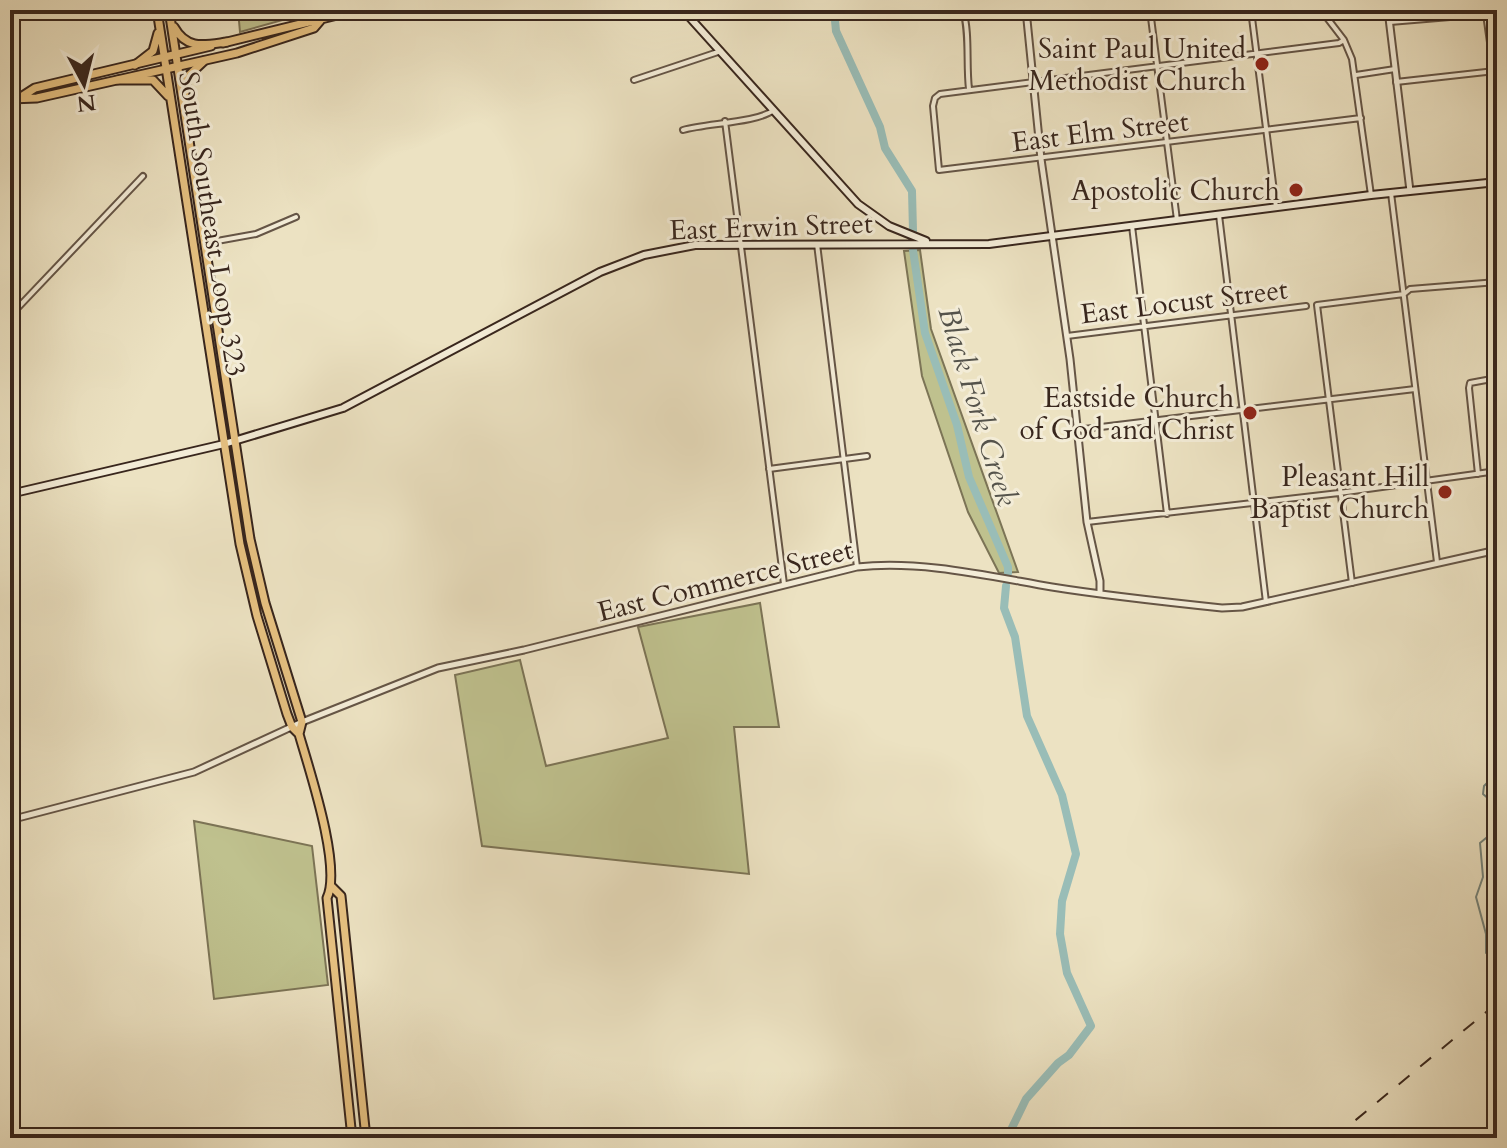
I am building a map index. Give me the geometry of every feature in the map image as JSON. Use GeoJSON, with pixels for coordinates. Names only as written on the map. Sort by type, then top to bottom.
{"type":"FeatureCollection","features":[{"type":"Feature","properties":{"kind":"main road","name":"South Southeast Loop 323"},"geometry":{"type":"LineString","coordinates":[[169,10],[255,563],[302,722]]}},
{"type":"Feature","properties":{"kind":"main road"},"geometry":{"type":"LineString","coordinates":[[21,97],[35,88],[358,10]]}},
{"type":"Feature","properties":{"kind":"main road"},"geometry":{"type":"LineString","coordinates":[[683,10],[849,195],[889,226],[917,239],[938,244]]}},
{"type":"Feature","properties":{"kind":"main road","name":"South Southeast Loop 323"},"geometry":{"type":"LineString","coordinates":[[158,14],[246,572],[292,727]]}},
{"type":"Feature","properties":{"kind":"main road"},"geometry":{"type":"LineString","coordinates":[[135,65],[154,48],[158,14]]}},
{"type":"Feature","properties":{"kind":"main road"},"geometry":{"type":"LineString","coordinates":[[10,99],[37,98],[204,61],[314,28],[320,21]]}},
{"type":"Feature","properties":{"kind":"main road"},"geometry":{"type":"LineString","coordinates":[[171,22],[181,38],[191,45],[227,42]]}},
{"type":"Feature","properties":{"kind":"main road"},"geometry":{"type":"LineString","coordinates":[[185,115],[187,77],[204,61]]}},
{"type":"Feature","properties":{"kind":"main road"},"geometry":{"type":"LineString","coordinates":[[118,80],[153,80],[171,100]]}},
{"type":"Feature","properties":{"kind":"main road","name":"East Erwin Street"},"geometry":{"type":"LineString","coordinates":[[10,494],[224,444],[329,413],[358,401],[622,263],[669,248],[741,243],[989,244],[1494,182]]}},
{"type":"Feature","properties":{"kind":"main road"},"geometry":{"type":"LineString","coordinates":[[886,244],[892,235],[889,226]]}},
{"type":"Feature","properties":{"kind":"main road"},"geometry":{"type":"LineString","coordinates":[[299,734],[302,722]]}},
{"type":"Feature","properties":{"kind":"main road"},"geometry":{"type":"LineString","coordinates":[[292,727],[299,734],[321,813],[332,887],[327,898],[352,1138]]}},
{"type":"Feature","properties":{"kind":"main road"},"geometry":{"type":"LineString","coordinates":[[332,887],[341,896],[366,1138]]}},
{"type":"Feature","properties":{"kind":"main road"},"geometry":{"type":"LineString","coordinates":[[342,1048],[357,1046]]}},
{"type":"Feature","properties":{"kind":"street"},"geometry":{"type":"LineString","coordinates":[[963,10],[968,32],[966,62],[969,89],[1344,40]]}},
{"type":"Feature","properties":{"kind":"street"},"geometry":{"type":"LineString","coordinates":[[1026,10],[1041,159],[1067,336],[1087,522],[1101,585],[1100,594]]}},
{"type":"Feature","properties":{"kind":"street"},"geometry":{"type":"LineString","coordinates":[[1150,10],[1177,220]]}},
{"type":"Feature","properties":{"kind":"street"},"geometry":{"type":"LineString","coordinates":[[1251,10],[1276,207]]}},
{"type":"Feature","properties":{"kind":"street"},"geometry":{"type":"LineString","coordinates":[[1321,10],[1344,40],[1356,75],[1371,195]]}},
{"type":"Feature","properties":{"kind":"street"},"geometry":{"type":"LineString","coordinates":[[1388,10],[1410,191]]}},
{"type":"Feature","properties":{"kind":"street"},"geometry":{"type":"LineString","coordinates":[[1390,22],[1486,14],[1496,71],[1396,82]]}},
{"type":"Feature","properties":{"kind":"street"},"geometry":{"type":"LineString","coordinates":[[634,80],[721,51]]}},
{"type":"Feature","properties":{"kind":"street"},"geometry":{"type":"LineString","coordinates":[[1356,75],[1395,69]]}},
{"type":"Feature","properties":{"kind":"street","name":"East Elm Street"},"geometry":{"type":"LineString","coordinates":[[969,89],[938,96],[933,106],[939,170],[1361,118]]}},
{"type":"Feature","properties":{"kind":"street"},"geometry":{"type":"LineString","coordinates":[[683,130],[761,116],[774,110]]}},
{"type":"Feature","properties":{"kind":"street"},"geometry":{"type":"LineString","coordinates":[[725,121],[784,584]]}},
{"type":"Feature","properties":{"kind":"street"},"geometry":{"type":"LineString","coordinates":[[10,316],[143,176]]}},
{"type":"Feature","properties":{"kind":"street"},"geometry":{"type":"LineString","coordinates":[[1494,182],[1497,234]]}},
{"type":"Feature","properties":{"kind":"street"},"geometry":{"type":"LineString","coordinates":[[1391,193],[1437,562]]}},
{"type":"Feature","properties":{"kind":"street"},"geometry":{"type":"LineString","coordinates":[[1219,215],[1266,602]]}},
{"type":"Feature","properties":{"kind":"street"},"geometry":{"type":"LineString","coordinates":[[206,243],[256,234],[296,217]]}},
{"type":"Feature","properties":{"kind":"street"},"geometry":{"type":"LineString","coordinates":[[1132,226],[1167,514]]}},
{"type":"Feature","properties":{"kind":"street"},"geometry":{"type":"LineString","coordinates":[[817,244],[857,567]]}},
{"type":"Feature","properties":{"kind":"street","name":"East Locust Street"},"geometry":{"type":"LineString","coordinates":[[1328,399],[1317,305],[1404,294],[1410,289],[1497,282]]}},
{"type":"Feature","properties":{"kind":"street","name":"East Locust Street"},"geometry":{"type":"LineString","coordinates":[[1067,336],[1306,306]]}},
{"type":"Feature","properties":{"kind":"street"},"geometry":{"type":"LineString","coordinates":[[1478,474],[1468,394],[1470,383],[1497,378]]}},
{"type":"Feature","properties":{"kind":"street"},"geometry":{"type":"LineString","coordinates":[[1076,430],[1415,389]]}},
{"type":"Feature","properties":{"kind":"street"},"geometry":{"type":"LineString","coordinates":[[1328,399],[1352,583]]}},
{"type":"Feature","properties":{"kind":"street"},"geometry":{"type":"LineString","coordinates":[[769,469],[867,456]]}},
{"type":"Feature","properties":{"kind":"street"},"geometry":{"type":"LineString","coordinates":[[1087,522],[1254,504],[1497,471]]}},
{"type":"Feature","properties":{"kind":"street","name":"East Commerce Street"},"geometry":{"type":"LineString","coordinates":[[10,820],[204,768],[302,722],[438,668],[857,567],[914,566],[1100,594],[1222,608],[1266,602],[1497,550]]}},
{"type":"Feature","properties":{"kind":"green space"},"geometry":{"type":"Polygon","coordinates":[[[238,10],[318,10],[240,32],[238,10]]]}},
{"type":"Feature","properties":{"kind":"green space"},"geometry":{"type":"Polygon","coordinates":[[[920,250],[931,329],[1018,572],[999,573],[968,512],[922,376],[904,251],[920,250]]]}},
{"type":"Feature","properties":{"kind":"green space"},"geometry":{"type":"Polygon","coordinates":[[[760,603],[779,727],[734,727],[749,874],[482,846],[455,675],[520,660],[546,766],[668,738],[638,627],[760,603]]]}},
{"type":"Feature","properties":{"kind":"green space"},"geometry":{"type":"Polygon","coordinates":[[[194,821],[312,846],[328,985],[214,999],[194,821]]]}},
{"type":"Feature","properties":{"kind":"waterway","name":"Black Fork Creek"},"geometry":{"type":"LineString","coordinates":[[834,10],[836,31],[880,127],[885,148],[912,191],[913,231]]}},
{"type":"Feature","properties":{"kind":"waterway","name":"Black Fork Creek"},"geometry":{"type":"LineString","coordinates":[[913,250],[925,333],[957,425],[969,477],[1008,573]]}},
{"type":"Feature","properties":{"kind":"waterway","name":"Black Fork Creek"},"geometry":{"type":"LineString","coordinates":[[1006,586],[1004,608],[1015,637],[1027,716],[1062,795],[1076,854],[1062,901],[1060,934],[1067,973],[1091,1026],[1069,1055],[1026,1099],[1007,1138]]}},
{"type":"Feature","properties":{"kind":"waterway"},"geometry":{"type":"LineString","coordinates":[[1497,730],[1497,759]]}},
{"type":"Feature","properties":{"kind":"waterway"},"geometry":{"type":"LineString","coordinates":[[1497,773],[1484,786],[1483,794],[1497,806]]}},
{"type":"Feature","properties":{"kind":"waterway"},"geometry":{"type":"LineString","coordinates":[[1486,953],[1486,934],[1476,897],[1483,877],[1480,843],[1497,829]]}},
{"type":"Feature","properties":{"kind":"railway"},"geometry":{"type":"LineString","coordinates":[[1334,1138],[1497,1003]]}},
{"type":"Feature","properties":{"kind":"place","name":"Saint Paul United Methodist Church"},"geometry":{"type":"Point","coordinates":[1262,64]}},
{"type":"Feature","properties":{"kind":"place","name":"Apostolic Church"},"geometry":{"type":"Point","coordinates":[1296,190]}},
{"type":"Feature","properties":{"kind":"place","name":"Eastside Church of God and Christ"},"geometry":{"type":"Point","coordinates":[1250,413]}},
{"type":"Feature","properties":{"kind":"place","name":"Pleasant Hill Baptist Church"},"geometry":{"type":"Point","coordinates":[1445,492]}}]}
